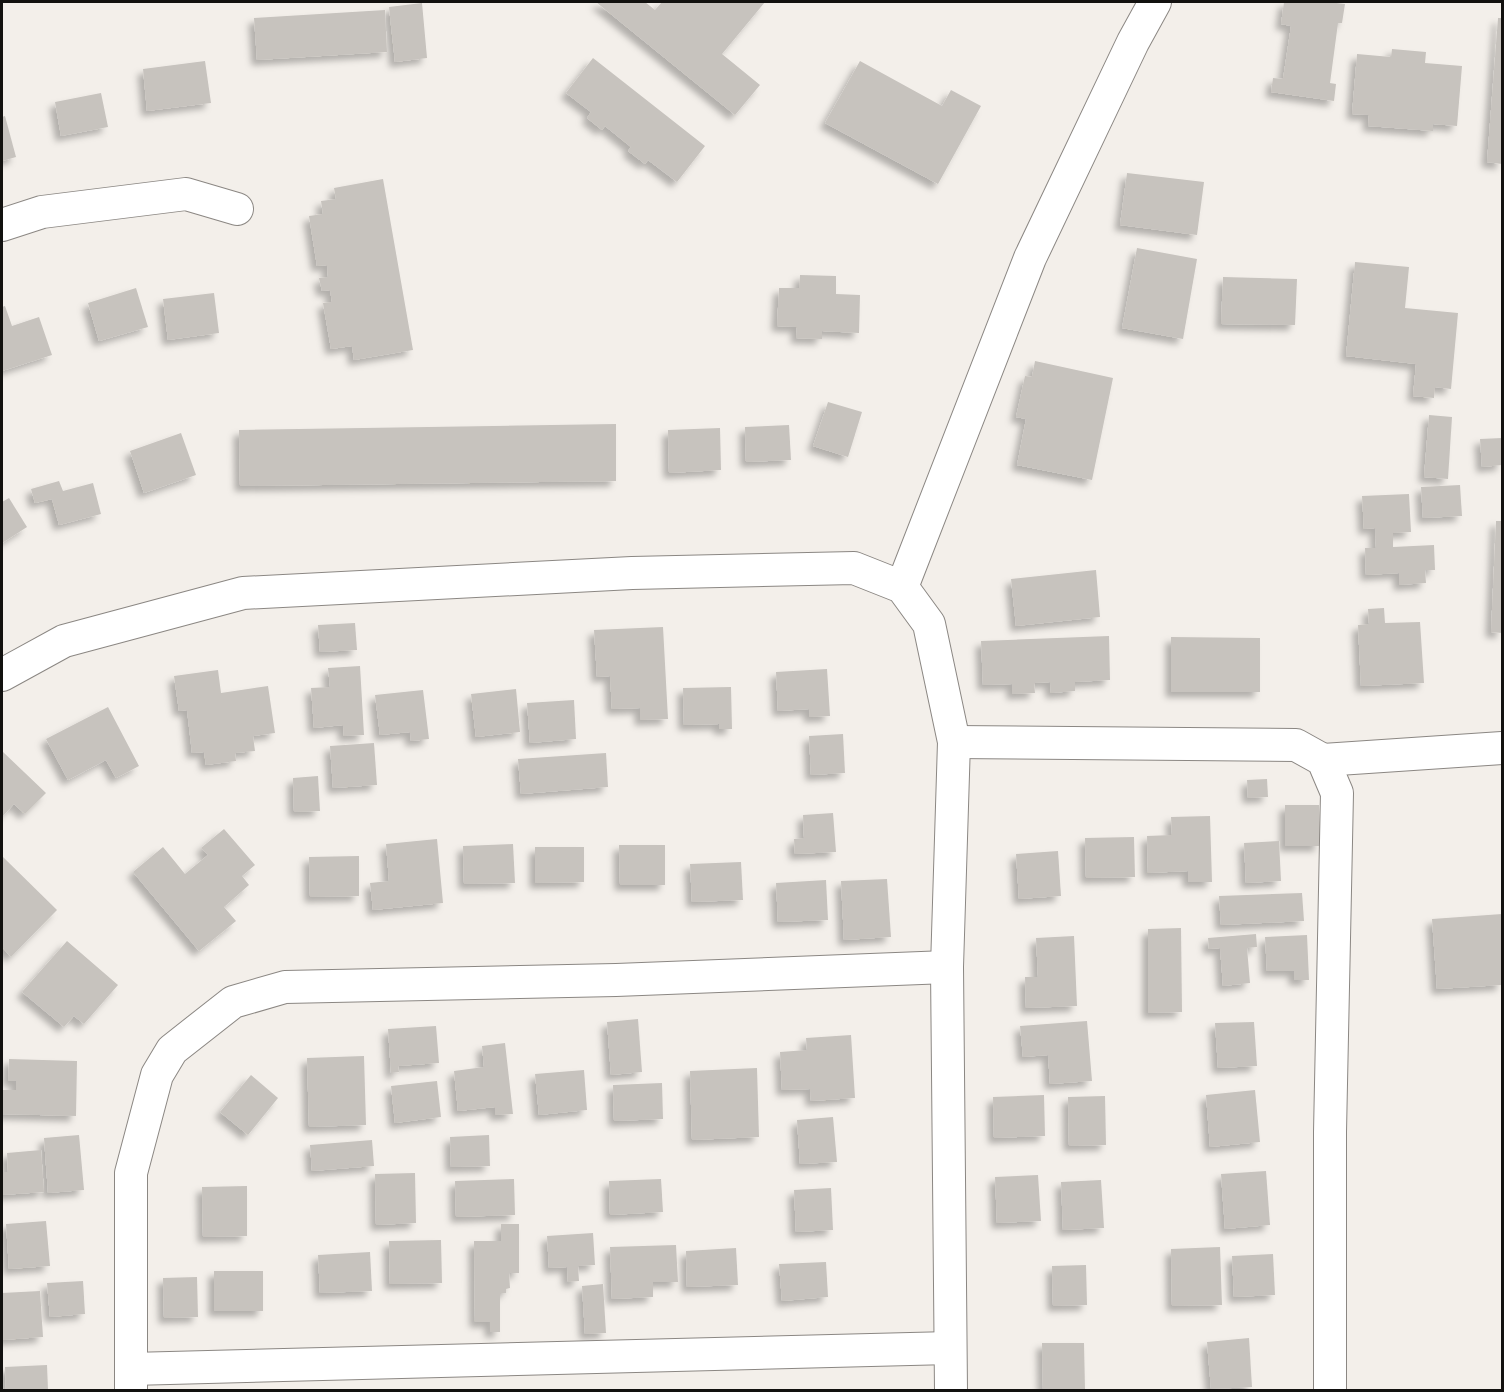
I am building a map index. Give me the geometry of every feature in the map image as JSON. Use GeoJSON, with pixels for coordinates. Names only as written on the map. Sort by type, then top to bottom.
{"type":"FeatureCollection","features":[{"type":"Feature","properties":{"kind":"street"},"geometry":{"type":"LineString","coordinates":[[902,587],[1030,258],[1132,42],[1155,2]]}},
{"type":"Feature","properties":{"kind":"street"},"geometry":{"type":"LineString","coordinates":[[2,225],[42,212],[186,194],[237,209]]}},
{"type":"Feature","properties":{"kind":"street"},"geometry":{"type":"LineString","coordinates":[[2,675],[64,641],[243,593],[632,573],[854,568],[902,587],[929,624],[954,742],[946,967],[951,1390]]}},
{"type":"Feature","properties":{"kind":"street"},"geometry":{"type":"LineString","coordinates":[[954,742],[1296,746],[1323,760],[1503,748]]}},
{"type":"Feature","properties":{"kind":"street"},"geometry":{"type":"LineString","coordinates":[[1323,760],[1337,793],[1330,1132],[1330,1390]]}},
{"type":"Feature","properties":{"kind":"street"},"geometry":{"type":"LineString","coordinates":[[946,967],[616,980],[285,987],[233,1002],[171,1050],[157,1075],[131,1173],[131,1380],[950,1348]]}},
{"type":"Feature","properties":{"kind":"building"},"geometry":{"type":"Polygon","coordinates":[[[596,2],[645,2],[655,10],[662,2],[765,2],[722,54],[760,85],[735,115],[596,2]]]}},
{"type":"Feature","properties":{"kind":"building"},"geometry":{"type":"Polygon","coordinates":[[[1284,2],[1345,4],[1342,23],[1338,23],[1330,83],[1336,84],[1334,101],[1271,92],[1273,78],[1283,79],[1291,26],[1281,24],[1284,2]]]}},
{"type":"Feature","properties":{"kind":"building"},"geometry":{"type":"Polygon","coordinates":[[[422,3],[427,58],[395,62],[389,7],[422,3]]]}},
{"type":"Feature","properties":{"kind":"building"},"geometry":{"type":"Polygon","coordinates":[[[385,10],[387,52],[257,60],[254,18],[385,10]]]}},
{"type":"Feature","properties":{"kind":"building"},"geometry":{"type":"Polygon","coordinates":[[[1498,18],[1502,18],[1502,164],[1487,162],[1498,18]]]}},
{"type":"Feature","properties":{"kind":"building"},"geometry":{"type":"Polygon","coordinates":[[[1392,49],[1426,52],[1425,63],[1462,66],[1457,126],[1433,124],[1433,131],[1368,126],[1369,115],[1352,114],[1357,54],[1391,57],[1392,49]]]}},
{"type":"Feature","properties":{"kind":"building"},"geometry":{"type":"Polygon","coordinates":[[[593,58],[705,146],[677,182],[648,160],[645,164],[628,151],[631,147],[605,126],[602,130],[587,118],[591,112],[566,93],[593,58]]]}},
{"type":"Feature","properties":{"kind":"building"},"geometry":{"type":"Polygon","coordinates":[[[205,61],[211,103],[147,111],[143,69],[205,61]]]}},
{"type":"Feature","properties":{"kind":"building"},"geometry":{"type":"Polygon","coordinates":[[[860,61],[942,106],[951,90],[981,106],[938,184],[825,123],[860,61]]]}},
{"type":"Feature","properties":{"kind":"building"},"geometry":{"type":"Polygon","coordinates":[[[101,93],[108,127],[61,136],[55,102],[101,93]]]}},
{"type":"Feature","properties":{"kind":"building"},"geometry":{"type":"Polygon","coordinates":[[[5,116],[16,157],[2,161],[2,117],[5,116]]]}},
{"type":"Feature","properties":{"kind":"building"},"geometry":{"type":"Polygon","coordinates":[[[1127,173],[1204,182],[1197,235],[1120,225],[1127,173]]]}},
{"type":"Feature","properties":{"kind":"building"},"geometry":{"type":"Polygon","coordinates":[[[383,179],[413,350],[354,360],[352,346],[331,349],[323,303],[332,302],[330,290],[322,291],[319,278],[328,277],[327,265],[317,266],[309,216],[323,214],[321,201],[336,199],[334,188],[383,179]]]}},
{"type":"Feature","properties":{"kind":"building"},"geometry":{"type":"Polygon","coordinates":[[[1137,248],[1197,259],[1183,339],[1122,328],[1137,248]]]}},
{"type":"Feature","properties":{"kind":"building"},"geometry":{"type":"Polygon","coordinates":[[[1355,262],[1409,267],[1405,308],[1458,313],[1451,389],[1435,387],[1434,398],[1413,396],[1416,364],[1346,356],[1355,262]]]}},
{"type":"Feature","properties":{"kind":"building"},"geometry":{"type":"Polygon","coordinates":[[[800,275],[836,276],[836,294],[860,295],[859,333],[822,331],[822,339],[796,338],[797,327],[777,326],[779,288],[799,288],[800,275]]]}},
{"type":"Feature","properties":{"kind":"building"},"geometry":{"type":"Polygon","coordinates":[[[1223,277],[1297,279],[1295,325],[1221,324],[1223,277]]]}},
{"type":"Feature","properties":{"kind":"building"},"geometry":{"type":"Polygon","coordinates":[[[136,288],[148,327],[99,341],[88,303],[136,288]]]}},
{"type":"Feature","properties":{"kind":"building"},"geometry":{"type":"Polygon","coordinates":[[[214,293],[219,333],[168,340],[163,299],[214,293]]]}},
{"type":"Feature","properties":{"kind":"building"},"geometry":{"type":"Polygon","coordinates":[[[5,306],[12,326],[39,317],[52,355],[2,371],[2,307],[5,306]]]}},
{"type":"Feature","properties":{"kind":"building"},"geometry":{"type":"Polygon","coordinates":[[[1035,361],[1113,378],[1092,480],[1017,465],[1026,419],[1016,417],[1025,376],[1032,377],[1035,361]]]}},
{"type":"Feature","properties":{"kind":"building"},"geometry":{"type":"Polygon","coordinates":[[[828,402],[862,412],[848,457],[813,446],[828,402]]]}},
{"type":"Feature","properties":{"kind":"building"},"geometry":{"type":"Polygon","coordinates":[[[1429,415],[1452,417],[1448,479],[1424,477],[1429,415]]]}},
{"type":"Feature","properties":{"kind":"building"},"geometry":{"type":"Polygon","coordinates":[[[616,424],[616,481],[240,486],[239,430],[616,424]]]}},
{"type":"Feature","properties":{"kind":"building"},"geometry":{"type":"Polygon","coordinates":[[[789,425],[791,460],[746,462],[745,427],[789,425]]]}},
{"type":"Feature","properties":{"kind":"building"},"geometry":{"type":"Polygon","coordinates":[[[720,428],[721,470],[669,473],[668,430],[720,428]]]}},
{"type":"Feature","properties":{"kind":"building"},"geometry":{"type":"Polygon","coordinates":[[[181,433],[196,475],[144,493],[130,451],[181,433]]]}},
{"type":"Feature","properties":{"kind":"building"},"geometry":{"type":"Polygon","coordinates":[[[1502,438],[1502,465],[1482,467],[1480,439],[1502,438]]]}},
{"type":"Feature","properties":{"kind":"building"},"geometry":{"type":"Polygon","coordinates":[[[59,481],[63,491],[93,483],[101,514],[59,525],[52,499],[35,503],[31,489],[59,481]]]}},
{"type":"Feature","properties":{"kind":"building"},"geometry":{"type":"Polygon","coordinates":[[[1460,485],[1462,516],[1423,518],[1421,487],[1460,485]]]}},
{"type":"Feature","properties":{"kind":"building"},"geometry":{"type":"Polygon","coordinates":[[[1409,494],[1411,532],[1393,533],[1393,547],[1434,545],[1435,570],[1425,570],[1426,583],[1399,585],[1399,573],[1366,575],[1365,548],[1376,548],[1375,528],[1364,529],[1362,496],[1409,494]]]}},
{"type":"Feature","properties":{"kind":"building"},"geometry":{"type":"Polygon","coordinates":[[[9,498],[27,527],[2,543],[2,502],[9,498]]]}},
{"type":"Feature","properties":{"kind":"building"},"geometry":{"type":"Polygon","coordinates":[[[1496,521],[1502,521],[1502,633],[1491,632],[1496,521]]]}},
{"type":"Feature","properties":{"kind":"building"},"geometry":{"type":"Polygon","coordinates":[[[1096,570],[1100,617],[1016,626],[1011,579],[1096,570]]]}},
{"type":"Feature","properties":{"kind":"building"},"geometry":{"type":"Polygon","coordinates":[[[1384,608],[1385,623],[1420,622],[1424,683],[1361,686],[1358,625],[1369,624],[1368,609],[1384,608]]]}},
{"type":"Feature","properties":{"kind":"building"},"geometry":{"type":"Polygon","coordinates":[[[355,623],[357,650],[320,652],[318,625],[355,623]]]}},
{"type":"Feature","properties":{"kind":"building"},"geometry":{"type":"Polygon","coordinates":[[[663,627],[668,719],[640,720],[640,708],[612,709],[610,676],[597,677],[594,630],[663,627]]]}},
{"type":"Feature","properties":{"kind":"building"},"geometry":{"type":"Polygon","coordinates":[[[1109,636],[1110,680],[1075,682],[1075,691],[1051,693],[1050,682],[1034,683],[1035,693],[1012,694],[1012,684],[983,685],[981,641],[1109,636]]]}},
{"type":"Feature","properties":{"kind":"building"},"geometry":{"type":"Polygon","coordinates":[[[1171,637],[1260,638],[1260,692],[1171,692],[1171,637]]]}},
{"type":"Feature","properties":{"kind":"building"},"geometry":{"type":"Polygon","coordinates":[[[360,666],[364,735],[344,736],[343,725],[314,728],[311,688],[330,687],[328,668],[360,666]]]}},
{"type":"Feature","properties":{"kind":"building"},"geometry":{"type":"Polygon","coordinates":[[[827,669],[830,716],[809,717],[809,709],[778,711],[776,672],[827,669]]]}},
{"type":"Feature","properties":{"kind":"building"},"geometry":{"type":"Polygon","coordinates":[[[218,670],[221,693],[268,686],[275,733],[253,736],[255,751],[235,753],[236,761],[206,765],[204,752],[192,753],[187,710],[179,711],[174,676],[218,670]]]}},
{"type":"Feature","properties":{"kind":"building"},"geometry":{"type":"Polygon","coordinates":[[[731,687],[732,729],[719,729],[719,724],[684,725],[683,688],[731,687]]]}},
{"type":"Feature","properties":{"kind":"building"},"geometry":{"type":"Polygon","coordinates":[[[516,689],[520,732],[476,737],[471,694],[516,689]]]}},
{"type":"Feature","properties":{"kind":"building"},"geometry":{"type":"Polygon","coordinates":[[[423,690],[429,739],[411,741],[410,732],[380,735],[375,695],[423,690]]]}},
{"type":"Feature","properties":{"kind":"building"},"geometry":{"type":"Polygon","coordinates":[[[574,700],[576,739],[530,743],[527,703],[574,700]]]}},
{"type":"Feature","properties":{"kind":"building"},"geometry":{"type":"Polygon","coordinates":[[[108,707],[139,766],[116,778],[106,760],[68,780],[46,739],[108,707]]]}},
{"type":"Feature","properties":{"kind":"building"},"geometry":{"type":"Polygon","coordinates":[[[843,734],[845,773],[811,775],[809,736],[843,734]]]}},
{"type":"Feature","properties":{"kind":"building"},"geometry":{"type":"Polygon","coordinates":[[[374,743],[377,785],[333,788],[330,746],[374,743]]]}},
{"type":"Feature","properties":{"kind":"building"},"geometry":{"type":"Polygon","coordinates":[[[2,751],[46,793],[25,814],[14,804],[2,817],[2,751]]]}},
{"type":"Feature","properties":{"kind":"building"},"geometry":{"type":"Polygon","coordinates":[[[606,753],[608,787],[521,794],[518,759],[606,753]]]}},
{"type":"Feature","properties":{"kind":"building"},"geometry":{"type":"Polygon","coordinates":[[[318,776],[320,811],[294,812],[293,778],[318,776]]]}},
{"type":"Feature","properties":{"kind":"building"},"geometry":{"type":"Polygon","coordinates":[[[1267,779],[1268,797],[1248,798],[1247,780],[1267,779]]]}},
{"type":"Feature","properties":{"kind":"building"},"geometry":{"type":"Polygon","coordinates":[[[1285,805],[1319,805],[1320,846],[1285,846],[1285,805]]]}},
{"type":"Feature","properties":{"kind":"building"},"geometry":{"type":"Polygon","coordinates":[[[833,813],[836,852],[795,854],[794,839],[804,838],[803,815],[833,813]]]}},
{"type":"Feature","properties":{"kind":"building"},"geometry":{"type":"Polygon","coordinates":[[[1210,816],[1212,882],[1188,882],[1188,871],[1148,873],[1147,836],[1172,835],[1171,817],[1210,816]]]}},
{"type":"Feature","properties":{"kind":"building"},"geometry":{"type":"Polygon","coordinates":[[[224,829],[255,865],[242,876],[249,885],[224,907],[236,921],[199,951],[133,872],[163,847],[185,874],[208,855],[201,848],[224,829]]]}},
{"type":"Feature","properties":{"kind":"building"},"geometry":{"type":"Polygon","coordinates":[[[1134,837],[1135,877],[1086,878],[1085,838],[1134,837]]]}},
{"type":"Feature","properties":{"kind":"building"},"geometry":{"type":"Polygon","coordinates":[[[437,839],[443,903],[373,910],[370,883],[389,881],[386,844],[437,839]]]}},
{"type":"Feature","properties":{"kind":"building"},"geometry":{"type":"Polygon","coordinates":[[[1279,841],[1281,881],[1246,883],[1244,843],[1279,841]]]}},
{"type":"Feature","properties":{"kind":"building"},"geometry":{"type":"Polygon","coordinates":[[[513,844],[515,883],[464,884],[463,846],[513,844]]]}},
{"type":"Feature","properties":{"kind":"building"},"geometry":{"type":"Polygon","coordinates":[[[619,845],[665,845],[665,885],[620,885],[619,845]]]}},
{"type":"Feature","properties":{"kind":"building"},"geometry":{"type":"Polygon","coordinates":[[[535,847],[584,847],[584,882],[535,883],[535,847]]]}},
{"type":"Feature","properties":{"kind":"building"},"geometry":{"type":"Polygon","coordinates":[[[1058,851],[1061,896],[1019,899],[1016,854],[1058,851]]]}},
{"type":"Feature","properties":{"kind":"building"},"geometry":{"type":"Polygon","coordinates":[[[2,856],[57,910],[11,957],[2,947],[2,856]]]}},
{"type":"Feature","properties":{"kind":"building"},"geometry":{"type":"Polygon","coordinates":[[[359,856],[359,896],[310,897],[309,857],[359,856]]]}},
{"type":"Feature","properties":{"kind":"building"},"geometry":{"type":"Polygon","coordinates":[[[741,862],[743,900],[692,902],[690,864],[741,862]]]}},
{"type":"Feature","properties":{"kind":"building"},"geometry":{"type":"Polygon","coordinates":[[[887,879],[891,937],[844,940],[841,881],[887,879]]]}},
{"type":"Feature","properties":{"kind":"building"},"geometry":{"type":"Polygon","coordinates":[[[826,880],[828,920],[778,922],[776,883],[826,880]]]}},
{"type":"Feature","properties":{"kind":"building"},"geometry":{"type":"Polygon","coordinates":[[[1302,893],[1304,921],[1221,925],[1219,896],[1302,893]]]}},
{"type":"Feature","properties":{"kind":"building"},"geometry":{"type":"Polygon","coordinates":[[[1502,914],[1502,985],[1437,989],[1432,919],[1502,914]]]}},
{"type":"Feature","properties":{"kind":"building"},"geometry":{"type":"Polygon","coordinates":[[[1181,928],[1182,1012],[1148,1013],[1148,929],[1181,928]]]}},
{"type":"Feature","properties":{"kind":"building"},"geometry":{"type":"Polygon","coordinates":[[[1256,934],[1257,947],[1247,948],[1250,983],[1223,986],[1220,948],[1209,949],[1208,938],[1256,934]]]}},
{"type":"Feature","properties":{"kind":"building"},"geometry":{"type":"Polygon","coordinates":[[[1307,935],[1309,980],[1294,980],[1294,971],[1267,971],[1265,937],[1307,935]]]}},
{"type":"Feature","properties":{"kind":"building"},"geometry":{"type":"Polygon","coordinates":[[[1074,936],[1077,1006],[1026,1008],[1025,977],[1038,977],[1036,938],[1074,936]]]}},
{"type":"Feature","properties":{"kind":"building"},"geometry":{"type":"Polygon","coordinates":[[[67,941],[118,985],[84,1024],[74,1016],[64,1027],[22,992],[67,941]]]}},
{"type":"Feature","properties":{"kind":"building"},"geometry":{"type":"Polygon","coordinates":[[[638,1019],[642,1072],[611,1075],[607,1022],[638,1019]]]}},
{"type":"Feature","properties":{"kind":"building"},"geometry":{"type":"Polygon","coordinates":[[[1087,1021],[1092,1081],[1050,1084],[1048,1055],[1023,1057],[1020,1026],[1087,1021]]]}},
{"type":"Feature","properties":{"kind":"building"},"geometry":{"type":"Polygon","coordinates":[[[1254,1022],[1257,1066],[1218,1068],[1215,1023],[1254,1022]]]}},
{"type":"Feature","properties":{"kind":"building"},"geometry":{"type":"Polygon","coordinates":[[[436,1026],[439,1063],[398,1066],[399,1072],[391,1073],[388,1029],[436,1026]]]}},
{"type":"Feature","properties":{"kind":"building"},"geometry":{"type":"Polygon","coordinates":[[[851,1035],[855,1098],[811,1101],[810,1089],[782,1090],[780,1052],[807,1050],[806,1038],[851,1035]]]}},
{"type":"Feature","properties":{"kind":"building"},"geometry":{"type":"Polygon","coordinates":[[[505,1043],[513,1114],[495,1115],[495,1107],[458,1111],[454,1071],[484,1067],[482,1046],[505,1043]]]}},
{"type":"Feature","properties":{"kind":"building"},"geometry":{"type":"Polygon","coordinates":[[[364,1056],[366,1125],[309,1127],[307,1058],[364,1056]]]}},
{"type":"Feature","properties":{"kind":"building"},"geometry":{"type":"Polygon","coordinates":[[[9,1059],[77,1061],[76,1116],[2,1114],[2,1090],[16,1090],[16,1081],[8,1081],[9,1059]]]}},
{"type":"Feature","properties":{"kind":"building"},"geometry":{"type":"Polygon","coordinates":[[[757,1068],[759,1137],[692,1140],[690,1071],[757,1068]]]}},
{"type":"Feature","properties":{"kind":"building"},"geometry":{"type":"Polygon","coordinates":[[[584,1070],[587,1110],[539,1115],[535,1074],[584,1070]]]}},
{"type":"Feature","properties":{"kind":"building"},"geometry":{"type":"Polygon","coordinates":[[[251,1075],[278,1098],[248,1135],[220,1112],[251,1075]]]}},
{"type":"Feature","properties":{"kind":"building"},"geometry":{"type":"Polygon","coordinates":[[[437,1081],[441,1117],[395,1123],[391,1086],[437,1081]]]}},
{"type":"Feature","properties":{"kind":"building"},"geometry":{"type":"Polygon","coordinates":[[[662,1083],[663,1119],[614,1121],[613,1085],[662,1083]]]}},
{"type":"Feature","properties":{"kind":"building"},"geometry":{"type":"Polygon","coordinates":[[[1255,1090],[1260,1142],[1210,1147],[1206,1095],[1255,1090]]]}},
{"type":"Feature","properties":{"kind":"building"},"geometry":{"type":"Polygon","coordinates":[[[1044,1095],[1045,1136],[994,1138],[993,1097],[1044,1095]]]}},
{"type":"Feature","properties":{"kind":"building"},"geometry":{"type":"Polygon","coordinates":[[[1105,1096],[1106,1145],[1069,1146],[1068,1097],[1105,1096]]]}},
{"type":"Feature","properties":{"kind":"building"},"geometry":{"type":"Polygon","coordinates":[[[833,1117],[837,1162],[800,1164],[797,1120],[833,1117]]]}},
{"type":"Feature","properties":{"kind":"building"},"geometry":{"type":"Polygon","coordinates":[[[79,1135],[84,1190],[48,1193],[44,1138],[79,1135]]]}},
{"type":"Feature","properties":{"kind":"building"},"geometry":{"type":"Polygon","coordinates":[[[489,1135],[490,1166],[451,1167],[450,1137],[489,1135]]]}},
{"type":"Feature","properties":{"kind":"building"},"geometry":{"type":"Polygon","coordinates":[[[372,1140],[374,1166],[312,1171],[310,1145],[372,1140]]]}},
{"type":"Feature","properties":{"kind":"building"},"geometry":{"type":"Polygon","coordinates":[[[41,1150],[44,1192],[2,1195],[2,1172],[8,1172],[7,1153],[41,1150]]]}},
{"type":"Feature","properties":{"kind":"building"},"geometry":{"type":"Polygon","coordinates":[[[1266,1171],[1270,1225],[1225,1229],[1221,1174],[1266,1171]]]}},
{"type":"Feature","properties":{"kind":"building"},"geometry":{"type":"Polygon","coordinates":[[[415,1173],[416,1223],[376,1225],[375,1174],[415,1173]]]}},
{"type":"Feature","properties":{"kind":"building"},"geometry":{"type":"Polygon","coordinates":[[[1038,1175],[1041,1221],[997,1223],[995,1177],[1038,1175]]]}},
{"type":"Feature","properties":{"kind":"building"},"geometry":{"type":"Polygon","coordinates":[[[514,1179],[515,1215],[456,1217],[455,1181],[514,1179]]]}},
{"type":"Feature","properties":{"kind":"building"},"geometry":{"type":"Polygon","coordinates":[[[661,1179],[663,1212],[610,1215],[609,1181],[661,1179]]]}},
{"type":"Feature","properties":{"kind":"building"},"geometry":{"type":"Polygon","coordinates":[[[1101,1180],[1104,1228],[1063,1230],[1061,1182],[1101,1180]]]}},
{"type":"Feature","properties":{"kind":"building"},"geometry":{"type":"Polygon","coordinates":[[[247,1186],[247,1236],[203,1237],[202,1187],[247,1186]]]}},
{"type":"Feature","properties":{"kind":"building"},"geometry":{"type":"Polygon","coordinates":[[[831,1188],[833,1230],[796,1232],[794,1190],[831,1188]]]}},
{"type":"Feature","properties":{"kind":"building"},"geometry":{"type":"Polygon","coordinates":[[[46,1221],[50,1266],[9,1269],[6,1224],[46,1221]]]}},
{"type":"Feature","properties":{"kind":"building"},"geometry":{"type":"Polygon","coordinates":[[[501,1224],[519,1224],[519,1273],[509,1273],[510,1288],[506,1289],[506,1293],[500,1293],[500,1332],[490,1332],[490,1322],[475,1322],[474,1241],[501,1241],[501,1224]]]}},
{"type":"Feature","properties":{"kind":"building"},"geometry":{"type":"Polygon","coordinates":[[[593,1233],[595,1265],[578,1266],[579,1281],[568,1282],[567,1267],[549,1268],[547,1236],[593,1233]]]}},
{"type":"Feature","properties":{"kind":"building"},"geometry":{"type":"Polygon","coordinates":[[[441,1240],[442,1283],[390,1284],[389,1241],[441,1240]]]}},
{"type":"Feature","properties":{"kind":"building"},"geometry":{"type":"Polygon","coordinates":[[[676,1245],[678,1282],[653,1282],[653,1297],[612,1299],[610,1247],[676,1245]]]}},
{"type":"Feature","properties":{"kind":"building"},"geometry":{"type":"Polygon","coordinates":[[[1220,1247],[1222,1305],[1172,1306],[1171,1249],[1220,1247]]]}},
{"type":"Feature","properties":{"kind":"building"},"geometry":{"type":"Polygon","coordinates":[[[736,1248],[738,1285],[687,1287],[686,1251],[736,1248]]]}},
{"type":"Feature","properties":{"kind":"building"},"geometry":{"type":"Polygon","coordinates":[[[370,1252],[372,1291],[320,1293],[318,1255],[370,1252]]]}},
{"type":"Feature","properties":{"kind":"building"},"geometry":{"type":"Polygon","coordinates":[[[1273,1254],[1275,1295],[1234,1297],[1232,1256],[1273,1254]]]}},
{"type":"Feature","properties":{"kind":"building"},"geometry":{"type":"Polygon","coordinates":[[[826,1262],[828,1297],[782,1301],[779,1264],[826,1262]]]}},
{"type":"Feature","properties":{"kind":"building"},"geometry":{"type":"Polygon","coordinates":[[[1086,1265],[1087,1305],[1053,1306],[1052,1266],[1086,1265]]]}},
{"type":"Feature","properties":{"kind":"building"},"geometry":{"type":"Polygon","coordinates":[[[214,1271],[263,1271],[263,1311],[214,1311],[214,1271]]]}},
{"type":"Feature","properties":{"kind":"building"},"geometry":{"type":"Polygon","coordinates":[[[197,1277],[198,1317],[164,1318],[163,1278],[197,1277]]]}},
{"type":"Feature","properties":{"kind":"building"},"geometry":{"type":"Polygon","coordinates":[[[83,1281],[85,1314],[50,1317],[47,1283],[83,1281]]]}},
{"type":"Feature","properties":{"kind":"building"},"geometry":{"type":"Polygon","coordinates":[[[603,1284],[606,1333],[585,1334],[582,1286],[603,1284]]]}},
{"type":"Feature","properties":{"kind":"building"},"geometry":{"type":"Polygon","coordinates":[[[40,1291],[43,1337],[2,1340],[2,1293],[40,1291]]]}},
{"type":"Feature","properties":{"kind":"building"},"geometry":{"type":"Polygon","coordinates":[[[1249,1338],[1252,1387],[1211,1389],[1207,1342],[1249,1338]]]}},
{"type":"Feature","properties":{"kind":"building"},"geometry":{"type":"Polygon","coordinates":[[[1042,1343],[1084,1343],[1085,1390],[1043,1390],[1042,1343]]]}},
{"type":"Feature","properties":{"kind":"building"},"geometry":{"type":"Polygon","coordinates":[[[47,1365],[48,1390],[6,1390],[5,1367],[47,1365]]]}}]}
